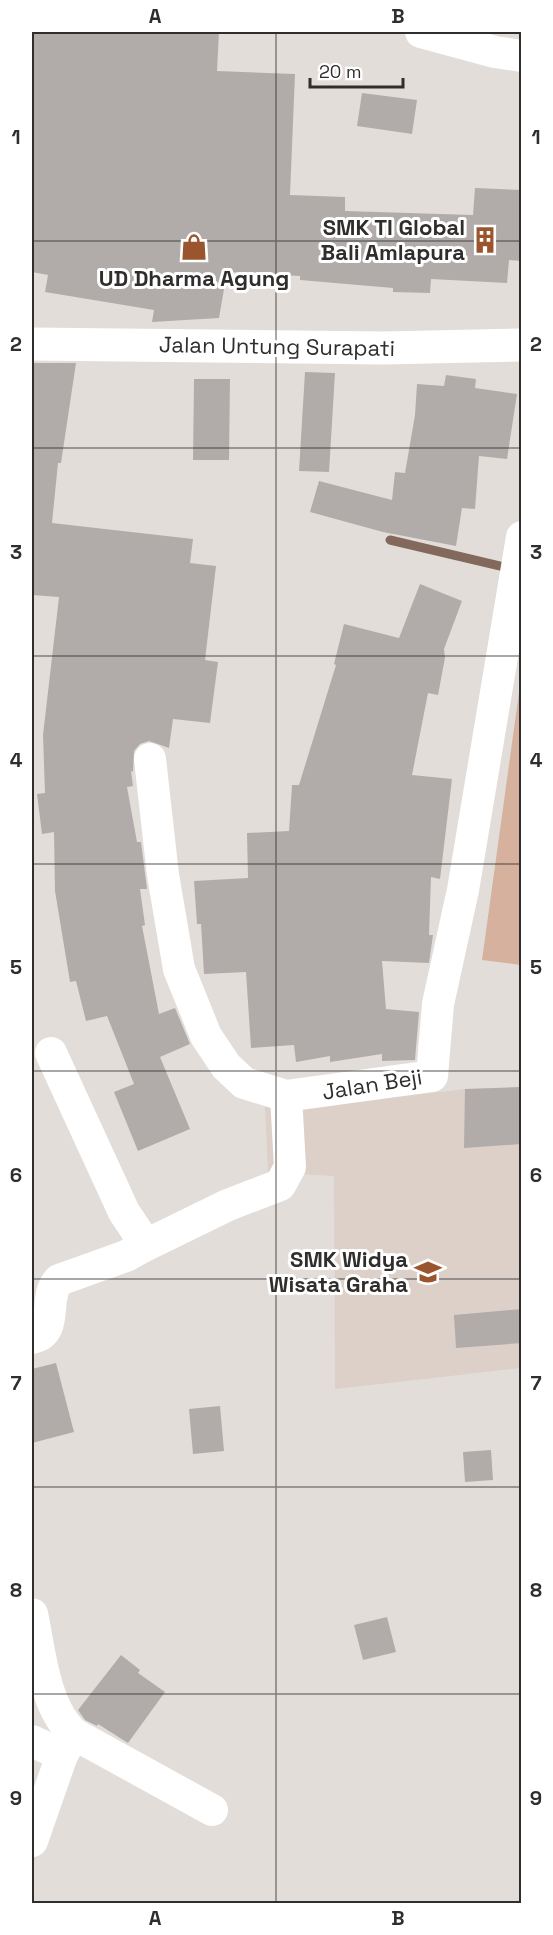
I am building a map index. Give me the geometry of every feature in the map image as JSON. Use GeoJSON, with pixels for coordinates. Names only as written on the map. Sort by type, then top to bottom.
{"type":"FeatureCollection","features":[{"type":"Feature","properties":{"kind":"highway","name":"Jalan Untung Surapati"},"geometry":{"type":"LineString","coordinates":[[32,344],[383,348],[522,345]]}},
{"type":"Feature","properties":{"kind":"street"},"geometry":{"type":"LineString","coordinates":[[421,32],[456,36],[495,52],[522,56]]}},
{"type":"Feature","properties":{"kind":"street","name":"Jalan Beji"},"geometry":{"type":"LineString","coordinates":[[150,759],[163,875],[179,969],[191,1005],[206,1036],[226,1066],[244,1083],[266,1092],[286,1096],[432,1076],[438,1004],[463,890],[520,546]]}},
{"type":"Feature","properties":{"kind":"street"},"geometry":{"type":"LineString","coordinates":[[51,1053],[124,1212],[146,1245]]}},
{"type":"Feature","properties":{"kind":"street"},"geometry":{"type":"LineString","coordinates":[[32,1338],[46,1331],[50,1321],[50,1294],[59,1280],[126,1256],[228,1204],[280,1185],[290,1167],[286,1096]]}},
{"type":"Feature","properties":{"kind":"street"},"geometry":{"type":"LineString","coordinates":[[32,1614],[49,1690],[66,1727],[68,1744],[32,1841]]}},
{"type":"Feature","properties":{"kind":"street"},"geometry":{"type":"LineString","coordinates":[[32,1741],[68,1744],[212,1810]]}},
{"type":"Feature","properties":{"kind":"shaded area"},"geometry":{"type":"Polygon","coordinates":[[[521,678],[522,965],[482,960],[521,678]]]}},
{"type":"Feature","properties":{"kind":"shaded area","name":"SMK Widya Wisata Graha"},"geometry":{"type":"Polygon","coordinates":[[[521,1087],[521,1368],[335,1389],[334,1176],[268,1172],[265,1105],[338,1104],[465,1089],[521,1087]]]}},
{"type":"Feature","properties":{"kind":"building"},"geometry":{"type":"Polygon","coordinates":[[[32,32],[219,32],[217,71],[295,74],[290,195],[345,197],[345,211],[473,215],[475,188],[522,190],[522,261],[509,260],[507,283],[431,279],[430,293],[393,292],[393,288],[300,280],[300,276],[227,272],[219,318],[152,322],[154,310],[45,292],[48,275],[32,272],[32,32]]]}},
{"type":"Feature","properties":{"kind":"building"},"geometry":{"type":"Polygon","coordinates":[[[362,93],[417,100],[412,134],[357,126],[362,93]]]}},
{"type":"Feature","properties":{"kind":"building"},"geometry":{"type":"Polygon","coordinates":[[[32,363],[76,363],[61,463],[58,463],[52,523],[193,539],[190,563],[216,566],[205,660],[218,662],[210,723],[173,719],[169,748],[149,741],[140,744],[134,751],[133,772],[131,771],[133,786],[127,787],[137,842],[141,842],[147,889],[140,889],[145,925],[142,926],[159,1014],[175,1008],[190,1044],[160,1057],[190,1129],[138,1151],[114,1092],[134,1084],[107,1016],[86,1021],[76,981],[70,982],[55,891],[54,832],[42,834],[37,794],[45,793],[43,735],[59,597],[32,595],[32,363]]]}},
{"type":"Feature","properties":{"kind":"building"},"geometry":{"type":"Polygon","coordinates":[[[305,372],[335,373],[329,472],[299,471],[305,372]]]}},
{"type":"Feature","properties":{"kind":"building"},"geometry":{"type":"Polygon","coordinates":[[[446,375],[476,379],[475,388],[517,394],[507,459],[479,456],[475,509],[462,508],[456,546],[383,532],[310,512],[319,481],[392,500],[395,472],[405,473],[415,415],[417,384],[444,386],[446,375]]]}},
{"type":"Feature","properties":{"kind":"building"},"geometry":{"type":"Polygon","coordinates":[[[194,379],[230,379],[229,460],[193,460],[194,379]]]}},
{"type":"Feature","properties":{"kind":"building"},"geometry":{"type":"Polygon","coordinates":[[[420,584],[462,601],[444,649],[445,658],[438,695],[428,693],[412,775],[452,779],[440,879],[431,877],[429,935],[433,935],[429,963],[382,961],[386,1009],[419,1012],[415,1060],[382,1061],[382,1054],[330,1062],[330,1056],[296,1062],[294,1045],[251,1048],[246,972],[204,974],[201,924],[197,924],[194,881],[248,878],[247,833],[289,831],[292,785],[299,785],[336,665],[334,664],[344,624],[399,638],[420,584]]]}},
{"type":"Feature","properties":{"kind":"building"},"geometry":{"type":"Polygon","coordinates":[[[521,1087],[521,1144],[464,1148],[465,1089],[521,1087]]]}},
{"type":"Feature","properties":{"kind":"building"},"geometry":{"type":"Polygon","coordinates":[[[522,1309],[522,1343],[456,1348],[454,1315],[522,1309]]]}},
{"type":"Feature","properties":{"kind":"building"},"geometry":{"type":"Polygon","coordinates":[[[56,1363],[74,1432],[32,1443],[32,1369],[56,1363]]]}},
{"type":"Feature","properties":{"kind":"building"},"geometry":{"type":"Polygon","coordinates":[[[220,1406],[224,1451],[193,1454],[189,1409],[220,1406]]]}},
{"type":"Feature","properties":{"kind":"building"},"geometry":{"type":"Polygon","coordinates":[[[491,1450],[493,1480],[465,1482],[463,1452],[491,1450]]]}},
{"type":"Feature","properties":{"kind":"building"},"geometry":{"type":"Polygon","coordinates":[[[387,1617],[396,1652],[363,1660],[354,1625],[387,1617]]]}},
{"type":"Feature","properties":{"kind":"building"},"geometry":{"type":"Polygon","coordinates":[[[121,1655],[140,1670],[138,1673],[165,1692],[128,1743],[98,1724],[97,1726],[85,1720],[78,1710],[121,1655]]]}},
{"type":"Feature","properties":{"kind":"waterway"},"geometry":{"type":"LineString","coordinates":[[390,540],[513,569]]}},
{"type":"Feature","properties":{"kind":"place","name":"SMK TI Global Bali Amlapura"},"geometry":{"type":"Point","coordinates":[485,240]}},
{"type":"Feature","properties":{"kind":"place","name":"UD Dharma Agung"},"geometry":{"type":"Point","coordinates":[194,247]}},
{"type":"Feature","properties":{"kind":"place","name":"SMK Widya Wisata Graha"},"geometry":{"type":"Point","coordinates":[428,1272]}}]}
